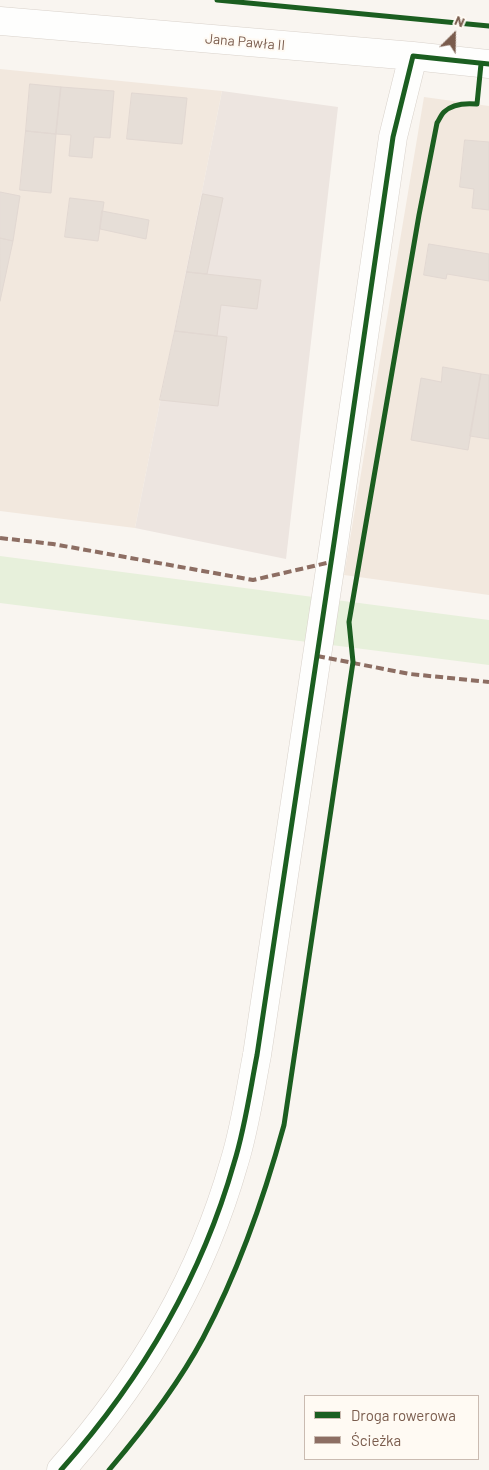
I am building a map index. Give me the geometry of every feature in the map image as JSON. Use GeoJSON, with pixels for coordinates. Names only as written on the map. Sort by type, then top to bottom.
{"type":"FeatureCollection","features":[{"type":"Feature","properties":{"kind":"street","name":"Jana Pawła II"},"geometry":{"type":"LineString","coordinates":[[0,21],[489,64]]}},
{"type":"Feature","properties":{"kind":"street"},"geometry":{"type":"LineString","coordinates":[[61,1470],[112,1407],[144,1362],[175,1310],[212,1230],[235,1161],[257,1055],[337,526],[393,136],[413,56]]}},
{"type":"Feature","properties":{"kind":"shaded area"},"geometry":{"type":"Polygon","coordinates":[[[0,69],[222,91],[135,528],[0,511],[0,69]]]}},
{"type":"Feature","properties":{"kind":"shaded area"},"geometry":{"type":"Polygon","coordinates":[[[222,91],[338,107],[286,559],[135,528],[222,91]]]}},
{"type":"Feature","properties":{"kind":"shaded area"},"geometry":{"type":"Polygon","coordinates":[[[424,97],[489,106],[489,595],[344,575],[424,97]]]}},
{"type":"Feature","properties":{"kind":"green space"},"geometry":{"type":"Polygon","coordinates":[[[0,556],[489,620],[489,665],[0,603],[0,556]]]}},
{"type":"Feature","properties":{"kind":"building"},"geometry":{"type":"Polygon","coordinates":[[[30,84],[61,87],[56,134],[26,131],[30,84]]]}},
{"type":"Feature","properties":{"kind":"building"},"geometry":{"type":"Polygon","coordinates":[[[61,87],[114,91],[110,138],[94,137],[92,158],[69,156],[71,135],[56,134],[61,87]]]}},
{"type":"Feature","properties":{"kind":"building"},"geometry":{"type":"Polygon","coordinates":[[[132,93],[187,98],[182,144],[127,139],[132,93]]]}},
{"type":"Feature","properties":{"kind":"building"},"geometry":{"type":"Polygon","coordinates":[[[26,131],[56,134],[51,193],[20,190],[26,131]]]}},
{"type":"Feature","properties":{"kind":"building"},"geometry":{"type":"Polygon","coordinates":[[[465,140],[489,142],[489,210],[472,208],[474,189],[460,187],[465,140]]]}},
{"type":"Feature","properties":{"kind":"building"},"geometry":{"type":"Polygon","coordinates":[[[0,192],[20,196],[13,241],[0,238],[0,192]]]}},
{"type":"Feature","properties":{"kind":"building"},"geometry":{"type":"Polygon","coordinates":[[[203,194],[223,198],[207,274],[187,272],[203,194]]]}},
{"type":"Feature","properties":{"kind":"building"},"geometry":{"type":"Polygon","coordinates":[[[70,198],[104,202],[98,241],[65,237],[70,198]]]}},
{"type":"Feature","properties":{"kind":"building"},"geometry":{"type":"Polygon","coordinates":[[[102,211],[149,220],[146,239],[100,229],[102,211]]]}},
{"type":"Feature","properties":{"kind":"building"},"geometry":{"type":"Polygon","coordinates":[[[0,238],[13,241],[0,301],[0,238]]]}},
{"type":"Feature","properties":{"kind":"building"},"geometry":{"type":"Polygon","coordinates":[[[429,244],[489,254],[489,281],[447,274],[446,279],[424,275],[429,244]]]}},
{"type":"Feature","properties":{"kind":"building"},"geometry":{"type":"Polygon","coordinates":[[[187,272],[261,280],[257,309],[221,305],[217,336],[175,331],[187,272]]]}},
{"type":"Feature","properties":{"kind":"building"},"geometry":{"type":"Polygon","coordinates":[[[175,331],[227,337],[218,406],[160,400],[175,331]]]}},
{"type":"Feature","properties":{"kind":"building"},"geometry":{"type":"Polygon","coordinates":[[[443,367],[481,374],[468,450],[411,440],[421,378],[441,382],[443,367]]]}},
{"type":"Feature","properties":{"kind":"building"},"geometry":{"type":"Polygon","coordinates":[[[481,374],[489,375],[489,439],[470,436],[481,374]]]}},
{"type":"Feature","properties":{"kind":"marked path"},"geometry":{"type":"LineString","coordinates":[[0,538],[53,544],[253,580],[331,562]]}},
{"type":"Feature","properties":{"kind":"marked path"},"geometry":{"type":"LineString","coordinates":[[317,656],[410,674],[489,682]]}},
{"type":"Feature","properties":{"kind":"cycle path"},"geometry":{"type":"LineString","coordinates":[[217,0],[489,26]]}},
{"type":"Feature","properties":{"kind":"cycle path"},"geometry":{"type":"LineString","coordinates":[[61,1470],[117,1400],[165,1326],[186,1287],[204,1247],[220,1206],[238,1150],[257,1055],[393,137],[413,56],[489,64]]}},
{"type":"Feature","properties":{"kind":"cycle path"},"geometry":{"type":"LineString","coordinates":[[109,1470],[160,1406],[183,1373],[203,1338],[228,1286],[250,1233],[284,1125],[353,662],[349,622],[419,215],[437,123],[443,113],[451,107],[477,104],[481,64]]}}]}
